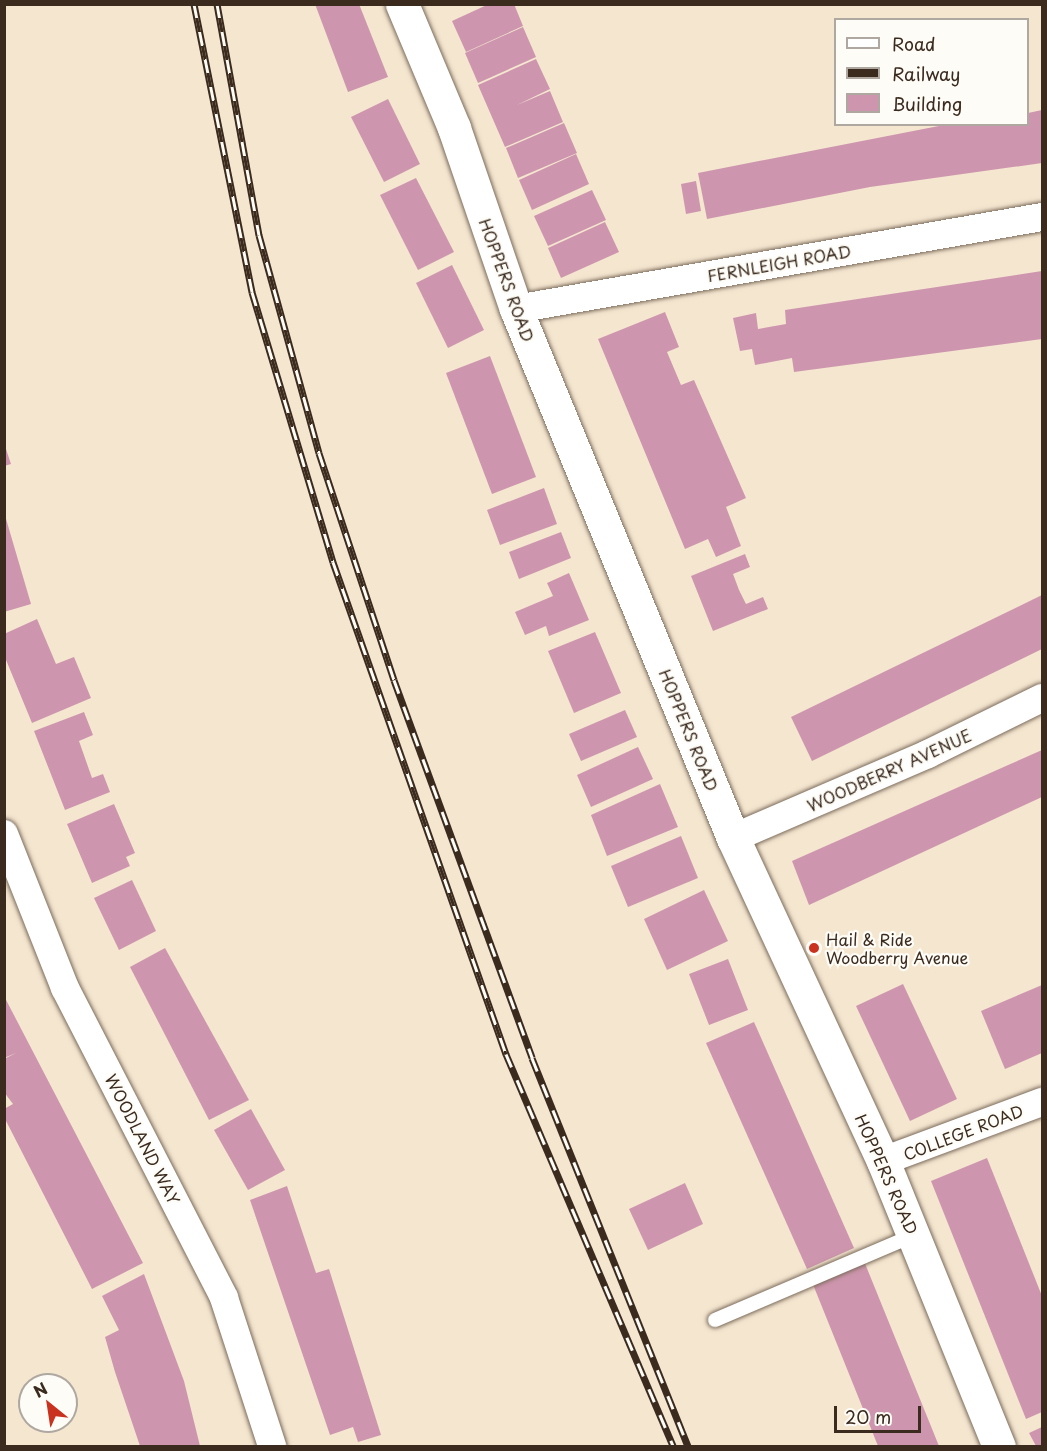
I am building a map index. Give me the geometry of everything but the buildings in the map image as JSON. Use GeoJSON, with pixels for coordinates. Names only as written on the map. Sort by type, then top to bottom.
{"type":"FeatureCollection","features":[{"type":"Feature","properties":{"kind":"street","name":"HOPPERS ROAD"},"geometry":{"type":"LineString","coordinates":[[402,4],[453,128],[516,309],[733,838],[883,1161],[999,1446]]}},
{"type":"Feature","properties":{"kind":"street","name":"FERNLEIGH ROAD"},"geometry":{"type":"LineString","coordinates":[[516,309],[1042,217]]}},
{"type":"Feature","properties":{"kind":"street","name":"WOODBERRY AVENUE"},"geometry":{"type":"LineString","coordinates":[[733,838],[928,754],[1042,698]]}},
{"type":"Feature","properties":{"kind":"street","name":"WOODLAND WAY"},"geometry":{"type":"LineString","coordinates":[[4,834],[65,988],[224,1298],[272,1446]]}},
{"type":"Feature","properties":{"kind":"street","name":"COLLEGE ROAD"},"geometry":{"type":"LineString","coordinates":[[883,1161],[1042,1102]]}},
{"type":"Feature","properties":{"kind":"lane"},"geometry":{"type":"LineString","coordinates":[[715,1320],[914,1235]]}},
{"type":"Feature","properties":{"kind":"railway"},"geometry":{"type":"LineString","coordinates":[[194,4],[252,292],[333,562],[506,1054],[673,1446]]}},
{"type":"Feature","properties":{"kind":"railway"},"geometry":{"type":"LineString","coordinates":[[217,4],[259,235],[319,453],[394,680],[532,1058],[688,1446]]}},
{"type":"Feature","properties":{"kind":"place","name":"Hail & Ride Woodberry Avenue"},"geometry":{"type":"Point","coordinates":[814,948]}}]}
